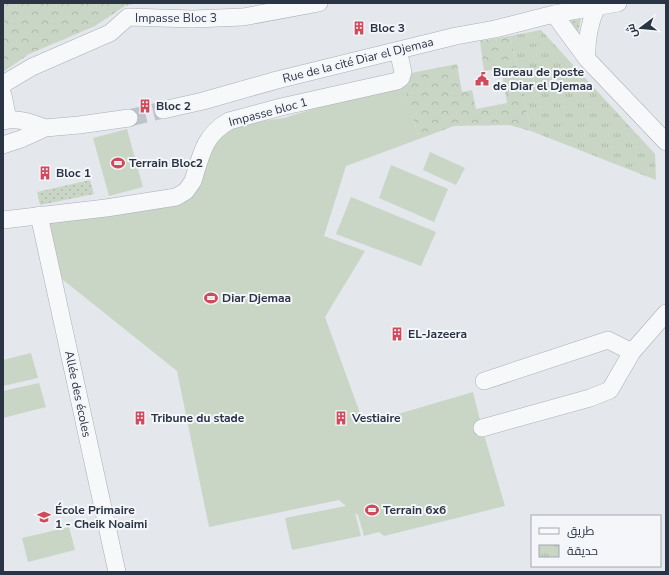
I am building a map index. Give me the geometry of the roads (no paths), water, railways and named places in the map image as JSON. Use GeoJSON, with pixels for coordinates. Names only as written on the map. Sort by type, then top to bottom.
{"type":"FeatureCollection","features":[{"type":"Feature","properties":{"kind":"street","name":"Impasse Bloc 3"},"geometry":{"type":"LineString","coordinates":[[3,86],[5,83],[32,67],[110,33],[128,17],[193,19],[243,17],[320,3]]}},
{"type":"Feature","properties":{"kind":"street","name":"Rue de la cité Diar el Djemaa"},"geometry":{"type":"LineString","coordinates":[[163,110],[276,80],[456,36],[495,29],[554,14],[596,8],[618,3]]}},
{"type":"Feature","properties":{"kind":"street"},"geometry":{"type":"LineString","coordinates":[[587,59],[586,46],[588,33],[596,8]]}},
{"type":"Feature","properties":{"kind":"street"},"geometry":{"type":"LineString","coordinates":[[554,14],[587,59],[666,142]]}},
{"type":"Feature","properties":{"kind":"street","name":"Impasse bloc 1"},"geometry":{"type":"LineString","coordinates":[[3,220],[106,208],[176,197],[186,191],[190,186],[207,142],[211,135],[223,124],[281,107],[396,81],[401,78],[403,72],[398,50]]}},
{"type":"Feature","properties":{"kind":"street"},"geometry":{"type":"LineString","coordinates":[[3,95],[5,120],[24,120],[45,128]]}},
{"type":"Feature","properties":{"kind":"street"},"geometry":{"type":"LineString","coordinates":[[3,145],[45,128],[129,118]]}},
{"type":"Feature","properties":{"kind":"street","name":"Allée des écoles"},"geometry":{"type":"LineString","coordinates":[[39,215],[117,572]]}},
{"type":"Feature","properties":{"kind":"street"},"geometry":{"type":"LineString","coordinates":[[482,428],[590,398],[610,390],[632,352],[666,313]]}},
{"type":"Feature","properties":{"kind":"street"},"geometry":{"type":"LineString","coordinates":[[484,381],[608,340],[632,352]]}},
{"type":"Feature","properties":{"kind":"tunnel"},"geometry":{"type":"LineString","coordinates":[[129,118],[163,110]]}},
{"type":"Feature","properties":{"kind":"place","name":"Bloc 3"},"geometry":{"type":"Point","coordinates":[359,28]}},
{"type":"Feature","properties":{"kind":"place","name":"Bureau de poste de Diar el Djemaa"},"geometry":{"type":"Point","coordinates":[482,79]}},
{"type":"Feature","properties":{"kind":"place","name":"Bloc 2"},"geometry":{"type":"Point","coordinates":[145,106]}},
{"type":"Feature","properties":{"kind":"place","name":"Terrain Bloc2"},"geometry":{"type":"Point","coordinates":[118,163]}},
{"type":"Feature","properties":{"kind":"place","name":"Bloc 1"},"geometry":{"type":"Point","coordinates":[45,173]}},
{"type":"Feature","properties":{"kind":"place","name":"Diar Djemaa"},"geometry":{"type":"Point","coordinates":[211,298]}},
{"type":"Feature","properties":{"kind":"place","name":"EL-Jazeera"},"geometry":{"type":"Point","coordinates":[397,334]}},
{"type":"Feature","properties":{"kind":"place","name":"Tribune du stade"},"geometry":{"type":"Point","coordinates":[140,418]}},
{"type":"Feature","properties":{"kind":"place","name":"Vestiaire"},"geometry":{"type":"Point","coordinates":[341,418]}},
{"type":"Feature","properties":{"kind":"place","name":"Terrain 6x6"},"geometry":{"type":"Point","coordinates":[372,510]}},
{"type":"Feature","properties":{"kind":"place","name":"École Primaire 1 - Cheik Noaimi"},"geometry":{"type":"Point","coordinates":[44,517]}}]}
